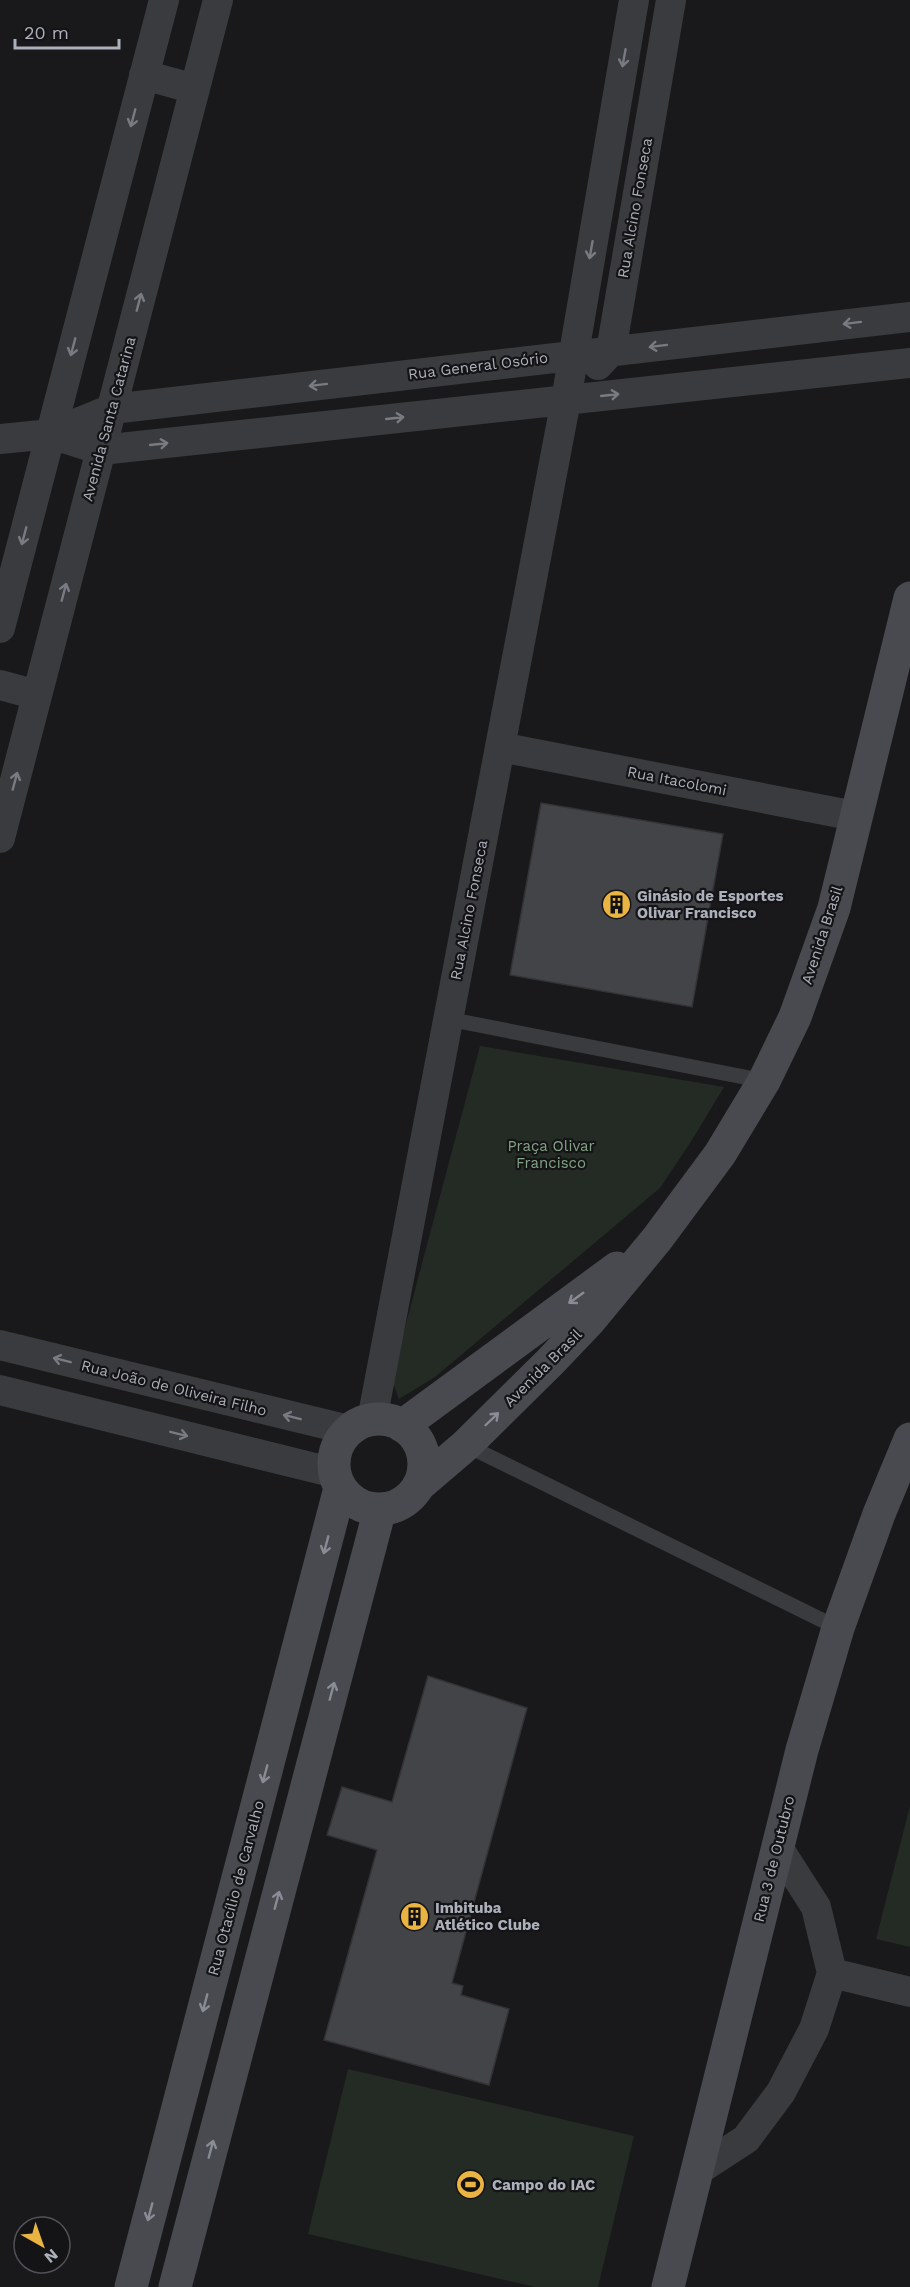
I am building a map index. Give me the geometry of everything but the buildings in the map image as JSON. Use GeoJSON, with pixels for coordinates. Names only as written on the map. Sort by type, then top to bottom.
{"type":"FeatureCollection","features":[{"type":"Feature","properties":{"kind":"street"},"geometry":{"type":"LineString","coordinates":[[0,628],[164,0]]}},
{"type":"Feature","properties":{"kind":"street","name":"Avenida Santa Catarina"},"geometry":{"type":"LineString","coordinates":[[0,838],[218,0]]}},
{"type":"Feature","properties":{"kind":"street","name":"Rua Alcino Fonseca"},"geometry":{"type":"LineString","coordinates":[[374,1425],[448,1019],[566,400],[634,0]]}},
{"type":"Feature","properties":{"kind":"street","name":"Rua Alcino Fonseca"},"geometry":{"type":"LineString","coordinates":[[611,351],[671,0]]}},
{"type":"Feature","properties":{"kind":"street"},"geometry":{"type":"LineString","coordinates":[[144,75],[195,89]]}},
{"type":"Feature","properties":{"kind":"street"},"geometry":{"type":"LineString","coordinates":[[613,126],[649,130]]}},
{"type":"Feature","properties":{"kind":"street","name":"Rua General Osório"},"geometry":{"type":"LineString","coordinates":[[0,439],[51,434],[112,409],[910,317]]}},
{"type":"Feature","properties":{"kind":"street"},"geometry":{"type":"LineString","coordinates":[[783,331],[784,376]]}},
{"type":"Feature","properties":{"kind":"street"},"geometry":{"type":"LineString","coordinates":[[566,400],[611,351]]}},
{"type":"Feature","properties":{"kind":"street","name":"Rua General Osório"},"geometry":{"type":"LineString","coordinates":[[51,434],[101,450],[910,363]]}},
{"type":"Feature","properties":{"kind":"street"},"geometry":{"type":"LineString","coordinates":[[356,380],[361,422]]}},
{"type":"Feature","properties":{"kind":"street","name":"Avenida Brasil"},"geometry":{"type":"LineString","coordinates":[[418,1486],[466,1445],[566,1346],[657,1239],[720,1154],[764,1081],[795,1017],[834,908],[910,598]]}},
{"type":"Feature","properties":{"kind":"street"},"geometry":{"type":"LineString","coordinates":[[0,685],[37,695]]}},
{"type":"Feature","properties":{"kind":"street","name":"Rua Itacolomi"},"geometry":{"type":"LineString","coordinates":[[500,747],[855,816]]}},
{"type":"Feature","properties":{"kind":"street","name":"Avenida Brasil"},"geometry":{"type":"LineString","coordinates":[[374,1425],[657,1239]]}},
{"type":"Feature","properties":{"kind":"street","name":"Rua João de Oliveira Filho"},"geometry":{"type":"LineString","coordinates":[[0,1345],[144,1380],[374,1425]]}},
{"type":"Feature","properties":{"kind":"street"},"geometry":{"type":"LineString","coordinates":[[135,1423],[144,1380]]}},
{"type":"Feature","properties":{"kind":"street"},"geometry":{"type":"LineString","coordinates":[[0,1390],[135,1423],[338,1481]]}},
{"type":"Feature","properties":{"kind":"street"},"geometry":{"type":"LineString","coordinates":[[374,1425],[415,1437],[422,1452],[423,1470],[418,1486],[408,1498],[395,1506],[380,1509],[365,1507],[351,1499],[338,1481],[336,1450],[374,1425]]}},
{"type":"Feature","properties":{"kind":"street","name":"Rua 3 de Outubro"},"geometry":{"type":"LineString","coordinates":[[668,2287],[802,1750],[838,1628],[879,1514],[910,1440]]}},
{"type":"Feature","properties":{"kind":"street","name":"Rua Otacílio de Carvalho"},"geometry":{"type":"LineString","coordinates":[[131,2287],[278,1725],[338,1481]]}},
{"type":"Feature","properties":{"kind":"street"},"geometry":{"type":"LineString","coordinates":[[175,2287],[380,1509]]}},
{"type":"Feature","properties":{"kind":"street"},"geometry":{"type":"LineString","coordinates":[[278,1725],[320,1737]]}},
{"type":"Feature","properties":{"kind":"street"},"geometry":{"type":"LineString","coordinates":[[697,2171],[746,2139],[781,2092],[814,2029],[832,1973],[816,1907],[777,1846]]}},
{"type":"Feature","properties":{"kind":"street"},"geometry":{"type":"LineString","coordinates":[[226,1925],[267,1936]]}},
{"type":"Feature","properties":{"kind":"street"},"geometry":{"type":"LineString","coordinates":[[832,1973],[910,1992]]}},
{"type":"Feature","properties":{"kind":"street"},"geometry":{"type":"LineString","coordinates":[[162,2169],[203,2180]]}},
{"type":"Feature","properties":{"kind":"lane"},"geometry":{"type":"LineString","coordinates":[[448,1019],[764,1081]]}},
{"type":"Feature","properties":{"kind":"lane"},"geometry":{"type":"LineString","coordinates":[[466,1445],[838,1628]]}},
{"type":"Feature","properties":{"kind":"green space","name":"Praça Olivar Francisco"},"geometry":{"type":"Polygon","coordinates":[[[480,1046],[724,1087],[660,1188],[435,1377],[399,1399],[393,1383],[396,1361],[480,1046]]]}},
{"type":"Feature","properties":{"kind":"green space"},"geometry":{"type":"Polygon","coordinates":[[[910,1806],[910,1947],[876,1939],[910,1806]]]}},
{"type":"Feature","properties":{"kind":"green space","name":"Campo do IAC"},"geometry":{"type":"Polygon","coordinates":[[[348,2069],[634,2136],[598,2287],[535,2287],[308,2234],[348,2069]]]}},
{"type":"Feature","properties":{"kind":"place","name":"Ginásio de Esportes Olivar Francisco"},"geometry":{"type":"Point","coordinates":[616,905]}},
{"type":"Feature","properties":{"kind":"place","name":"Imbituba Atlético Clube"},"geometry":{"type":"Point","coordinates":[414,1917]}},
{"type":"Feature","properties":{"kind":"place","name":"Campo do IAC"},"geometry":{"type":"Point","coordinates":[471,2185]}}]}
